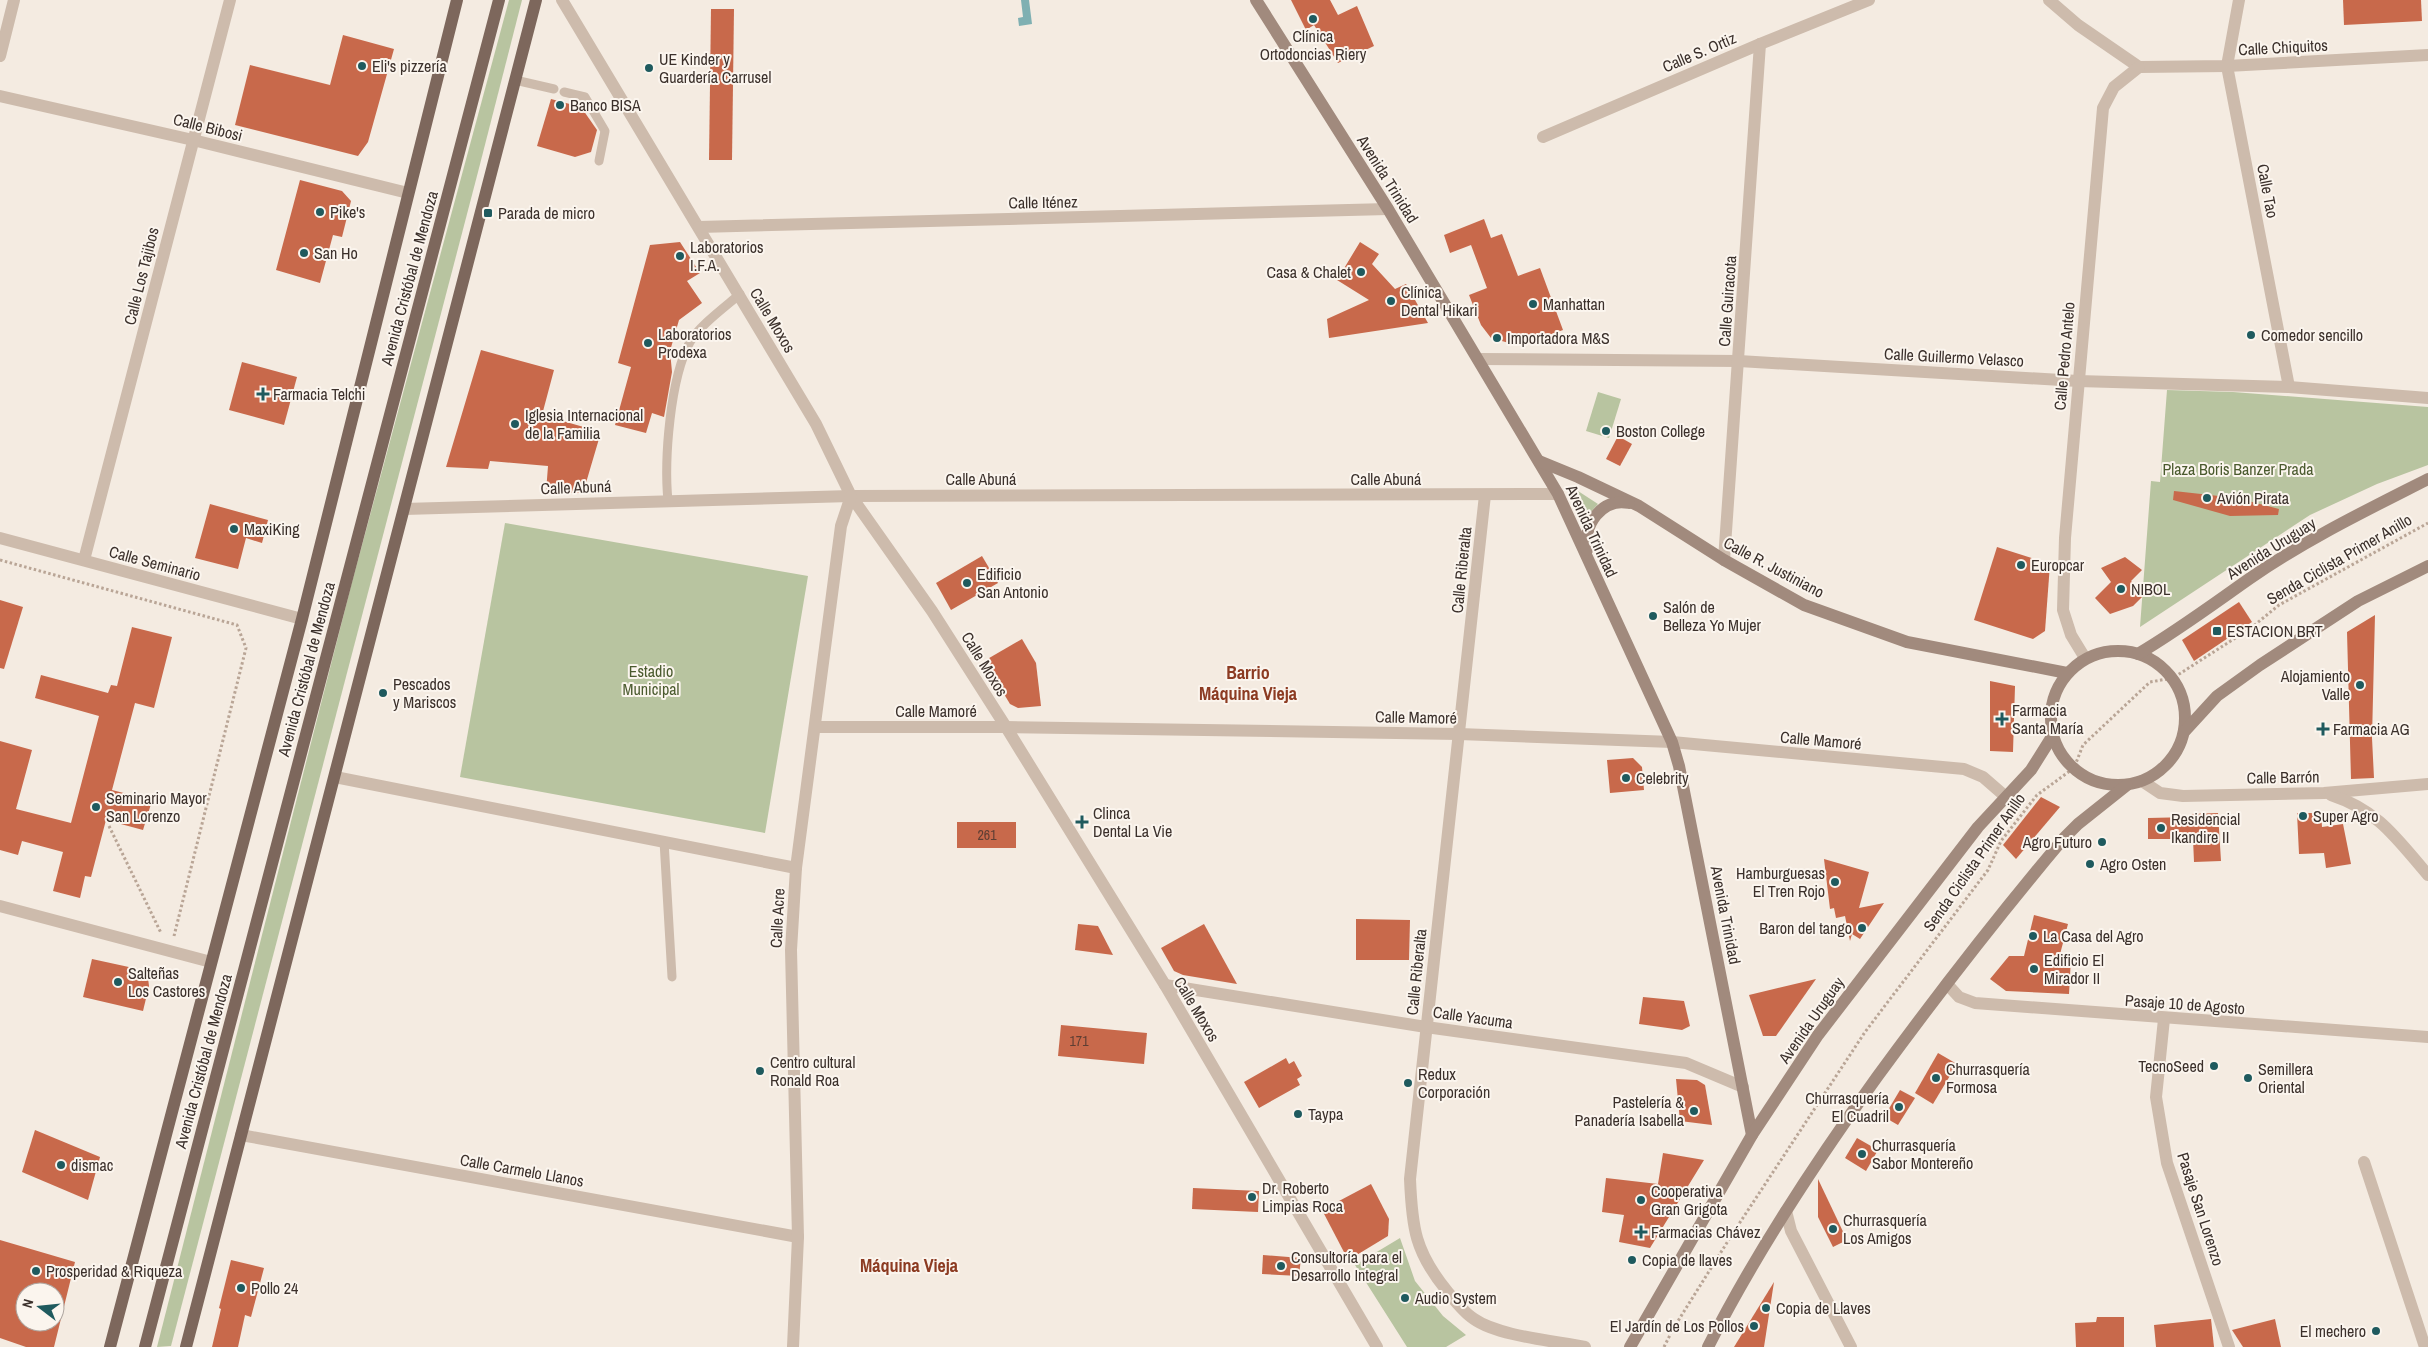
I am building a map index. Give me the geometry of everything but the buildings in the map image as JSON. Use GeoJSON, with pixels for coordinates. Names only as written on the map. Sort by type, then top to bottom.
{"type":"FeatureCollection","features":[{"type":"Feature","properties":{"kind":"main road","name":"Avenida Cristóbal de Mendoza"},"geometry":{"type":"LineString","coordinates":[[110,1347],[302,619],[457,0]]}},
{"type":"Feature","properties":{"kind":"main road","name":"Avenida Cristóbal de Mendoza"},"geometry":{"type":"LineString","coordinates":[[145,1347],[499,0]]}},
{"type":"Feature","properties":{"kind":"main road"},"geometry":{"type":"LineString","coordinates":[[186,1347],[536,0]]}},
{"type":"Feature","properties":{"kind":"main road","name":"Avenida Trinidad"},"geometry":{"type":"LineString","coordinates":[[1256,0],[1388,210],[1558,494],[1672,742],[1680,766],[1752,1135]]}},
{"type":"Feature","properties":{"kind":"main road","name":"Calle R. Justiniano"},"geometry":{"type":"LineString","coordinates":[[1539,461],[1639,506],[1724,560],[1804,605],[1907,642],[2067,673]]}},
{"type":"Feature","properties":{"kind":"main road","name":"Avenida Uruguay"},"geometry":{"type":"LineString","coordinates":[[2138,654],[2168,636],[2249,579],[2337,526],[2428,479]]}},
{"type":"Feature","properties":{"kind":"main road"},"geometry":{"type":"LineString","coordinates":[[1589,560],[1587,537],[1589,526],[1599,512],[1612,503],[1620,502],[1639,506]]}},
{"type":"Feature","properties":{"kind":"main road"},"geometry":{"type":"LineString","coordinates":[[2184,732],[2217,696],[2260,665],[2358,601],[2428,566]]}},
{"type":"Feature","properties":{"kind":"main road"},"geometry":{"type":"LineString","coordinates":[[2120,650],[2138,654],[2162,666],[2173,678],[2184,701],[2184,732],[2176,753],[2162,770],[2142,781],[2126,785],[2097,781],[2074,768],[2059,750],[2053,735],[2053,706],[2056,692],[2067,673],[2085,658],[2102,652],[2120,650]]}},
{"type":"Feature","properties":{"kind":"main road","name":"Avenida Uruguay"},"geometry":{"type":"LineString","coordinates":[[1630,1347],[1752,1135],[1818,1035],[1967,842],[2030,770],[2053,735]]}},
{"type":"Feature","properties":{"kind":"main road"},"geometry":{"type":"LineString","coordinates":[[1708,1347],[1732,1299],[1830,1143],[1947,984],[2064,838],[2126,785]]}},
{"type":"Feature","properties":{"kind":"main road"},"geometry":{"type":"LineString","coordinates":[[104,1347],[115,1327]]}},
{"type":"Feature","properties":{"kind":"street"},"geometry":{"type":"LineString","coordinates":[[0,56],[14,0]]}},
{"type":"Feature","properties":{"kind":"street","name":"Calle Los Tajibos"},"geometry":{"type":"LineString","coordinates":[[84,560],[230,0]]}},
{"type":"Feature","properties":{"kind":"street","name":"Calle Moxos"},"geometry":{"type":"LineString","coordinates":[[562,0],[700,227],[816,424],[851,496],[932,611],[1006,727],[1164,985],[1377,1347]]}},
{"type":"Feature","properties":{"kind":"street","name":"Calle S. Ortiz"},"geometry":{"type":"LineString","coordinates":[[1543,137],[1760,44],[1870,0]]}},
{"type":"Feature","properties":{"kind":"street"},"geometry":{"type":"LineString","coordinates":[[2049,0],[2078,25],[2139,67]]}},
{"type":"Feature","properties":{"kind":"street","name":"Calle Tao"},"geometry":{"type":"LineString","coordinates":[[2239,0],[2227,66],[2289,388]]}},
{"type":"Feature","properties":{"kind":"street","name":"Calle Guiracota"},"geometry":{"type":"LineString","coordinates":[[1724,560],[1760,44]]}},
{"type":"Feature","properties":{"kind":"street","name":"Calle Chiquitos"},"geometry":{"type":"LineString","coordinates":[[2139,67],[2227,66],[2428,55]]}},
{"type":"Feature","properties":{"kind":"street","name":"Calle Pedro Antelo"},"geometry":{"type":"LineString","coordinates":[[2085,658],[2071,635],[2063,610],[2065,538],[2078,380],[2103,108],[2114,87],[2139,67]]}},
{"type":"Feature","properties":{"kind":"street","name":"Calle Bibosi"},"geometry":{"type":"LineString","coordinates":[[0,96],[193,140],[408,193]]}},
{"type":"Feature","properties":{"kind":"street","name":"Calle Iténez"},"geometry":{"type":"LineString","coordinates":[[700,227],[1388,210]]}},
{"type":"Feature","properties":{"kind":"street","name":"Calle Guillermo Velasco"},"geometry":{"type":"LineString","coordinates":[[1478,359],[1739,361],[2078,380],[2289,388],[2428,398]]}},
{"type":"Feature","properties":{"kind":"street","name":"Calle Abuná"},"geometry":{"type":"LineString","coordinates":[[404,509],[851,496],[1558,494]]}},
{"type":"Feature","properties":{"kind":"street","name":"Calle Riberalta"},"geometry":{"type":"LineString","coordinates":[[1485,495],[1410,1179],[1411,1214],[1416,1240],[1426,1262],[1456,1302],[1474,1319],[1496,1329],[1584,1347]]}},
{"type":"Feature","properties":{"kind":"street","name":"Calle Acre"},"geometry":{"type":"LineString","coordinates":[[793,1347],[798,1237],[791,950],[796,868],[842,526],[851,496]]}},
{"type":"Feature","properties":{"kind":"street","name":"Calle Seminario"},"geometry":{"type":"LineString","coordinates":[[0,538],[302,619]]}},
{"type":"Feature","properties":{"kind":"street","name":"Calle Mamoré"},"geometry":{"type":"LineString","coordinates":[[815,727],[1006,727],[1459,734],[1672,742],[1964,769],[1983,777],[2006,797]]}},
{"type":"Feature","properties":{"kind":"street"},"geometry":{"type":"LineString","coordinates":[[335,777],[796,868]]}},
{"type":"Feature","properties":{"kind":"street","name":"Calle Barrón"},"geometry":{"type":"LineString","coordinates":[[2142,781],[2160,793],[2183,796],[2324,793],[2428,784]]}},
{"type":"Feature","properties":{"kind":"street"},"geometry":{"type":"LineString","coordinates":[[2324,793],[2352,802],[2383,822],[2428,875]]}},
{"type":"Feature","properties":{"kind":"street"},"geometry":{"type":"LineString","coordinates":[[0,906],[211,962]]}},
{"type":"Feature","properties":{"kind":"street","name":"Pasaje 10 de Agosto"},"geometry":{"type":"LineString","coordinates":[[1947,984],[1959,997],[1976,1003],[2164,1019],[2428,1037]]}},
{"type":"Feature","properties":{"kind":"street","name":"Calle Yacuma"},"geometry":{"type":"LineString","coordinates":[[1164,985],[1426,1027],[1686,1063],[1743,1087]]}},
{"type":"Feature","properties":{"kind":"street","name":"Pasaje San Lorenzo"},"geometry":{"type":"LineString","coordinates":[[2164,1019],[2156,1097],[2167,1163],[2229,1347]]}},
{"type":"Feature","properties":{"kind":"street","name":"Calle Carmelo Llanos"},"geometry":{"type":"LineString","coordinates":[[241,1135],[798,1237]]}},
{"type":"Feature","properties":{"kind":"street"},"geometry":{"type":"LineString","coordinates":[[2364,1162],[2425,1347]]}},
{"type":"Feature","properties":{"kind":"street"},"geometry":{"type":"LineString","coordinates":[[1786,1211],[1791,1231],[1851,1347]]}},
{"type":"Feature","properties":{"kind":"lane"},"geometry":{"type":"LineString","coordinates":[[515,80],[554,89]]}},
{"type":"Feature","properties":{"kind":"lane"},"geometry":{"type":"LineString","coordinates":[[564,92],[585,97],[605,131],[599,161]]}},
{"type":"Feature","properties":{"kind":"lane"},"geometry":{"type":"LineString","coordinates":[[668,501],[666,479],[668,437],[682,362],[690,341],[740,294]]}},
{"type":"Feature","properties":{"kind":"lane"},"geometry":{"type":"LineString","coordinates":[[664,842],[672,977]]}},
{"type":"Feature","properties":{"kind":"path","name":"Senda Ciclista Primer Anillo"},"geometry":{"type":"LineString","coordinates":[[1664,1347],[1673,1329],[1733,1233],[1865,1032],[1988,870],[2001,841],[2037,795],[2074,768],[2083,745],[2150,682],[2173,678],[2251,628],[2279,605],[2428,523]]}},
{"type":"Feature","properties":{"kind":"path"},"geometry":{"type":"LineString","coordinates":[[0,560],[237,625],[246,648],[170,951]]}},
{"type":"Feature","properties":{"kind":"path"},"geometry":{"type":"LineString","coordinates":[[109,826],[170,951]]}},
{"type":"Feature","properties":{"kind":"green space"},"geometry":{"type":"Polygon","coordinates":[[[509,0],[522,0],[478,172],[171,1346],[157,1347],[351,586],[509,0]]]}},
{"type":"Feature","properties":{"kind":"green space","name":"Plaza Boris Banzer Prada"},"geometry":{"type":"Polygon","coordinates":[[[2167,390],[2233,392],[2428,407],[2428,465],[2377,484],[2310,515],[2140,627],[2151,481],[2160,482],[2167,390]]]}},
{"type":"Feature","properties":{"kind":"green space"},"geometry":{"type":"Polygon","coordinates":[[[1598,392],[1621,399],[1609,438],[1586,431],[1598,392]]]}},
{"type":"Feature","properties":{"kind":"green space"},"geometry":{"type":"Polygon","coordinates":[[[1578,491],[1598,504],[1587,516],[1574,492],[1578,491]]]}},
{"type":"Feature","properties":{"kind":"green space","name":"Estadio Municipal"},"geometry":{"type":"Polygon","coordinates":[[[505,523],[808,576],[765,833],[460,777],[505,523]]]}},
{"type":"Feature","properties":{"kind":"green space"},"geometry":{"type":"Polygon","coordinates":[[[1400,1238],[1415,1281],[1443,1316],[1466,1335],[1446,1347],[1407,1347],[1355,1265],[1400,1238]]]}},
{"type":"Feature","properties":{"kind":"water"},"geometry":{"type":"Polygon","coordinates":[[[1021,0],[1029,0],[1032,24],[1019,26],[1018,18],[1023,17],[1021,0]]]}},
{"type":"Feature","properties":{"kind":"place","name":"Clínica Ortodoncias Riery"},"geometry":{"type":"Point","coordinates":[1313,19]}},
{"type":"Feature","properties":{"kind":"place","name":"Eli's pizzería"},"geometry":{"type":"Point","coordinates":[362,66]}},
{"type":"Feature","properties":{"kind":"place","name":"UE Kinder y Guardería Carrusel"},"geometry":{"type":"Point","coordinates":[649,68]}},
{"type":"Feature","properties":{"kind":"place","name":"Banco BISA"},"geometry":{"type":"Point","coordinates":[560,105]}},
{"type":"Feature","properties":{"kind":"place","name":"Pike's"},"geometry":{"type":"Point","coordinates":[320,212]}},
{"type":"Feature","properties":{"kind":"place","name":"Parada de micro"},"geometry":{"type":"Point","coordinates":[488,213]}},
{"type":"Feature","properties":{"kind":"place","name":"San Ho"},"geometry":{"type":"Point","coordinates":[304,253]}},
{"type":"Feature","properties":{"kind":"place","name":"Laboratorios I.F.A."},"geometry":{"type":"Point","coordinates":[680,256]}},
{"type":"Feature","properties":{"kind":"place","name":"Casa & Chalet"},"geometry":{"type":"Point","coordinates":[1361,272]}},
{"type":"Feature","properties":{"kind":"place","name":"Clínica Dental Hikari"},"geometry":{"type":"Point","coordinates":[1391,301]}},
{"type":"Feature","properties":{"kind":"place","name":"Manhattan"},"geometry":{"type":"Point","coordinates":[1533,304]}},
{"type":"Feature","properties":{"kind":"place","name":"Comedor sencillo"},"geometry":{"type":"Point","coordinates":[2251,335]}},
{"type":"Feature","properties":{"kind":"place","name":"Importadora M&S"},"geometry":{"type":"Point","coordinates":[1497,338]}},
{"type":"Feature","properties":{"kind":"place","name":"Laboratorios Prodexa"},"geometry":{"type":"Point","coordinates":[648,343]}},
{"type":"Feature","properties":{"kind":"place","name":"Farmacia Telchi"},"geometry":{"type":"Point","coordinates":[263,394]}},
{"type":"Feature","properties":{"kind":"place","name":"Iglesia Internacional de la Familia"},"geometry":{"type":"Point","coordinates":[515,424]}},
{"type":"Feature","properties":{"kind":"place","name":"Boston College"},"geometry":{"type":"Point","coordinates":[1606,431]}},
{"type":"Feature","properties":{"kind":"place","name":"Avión Pirata"},"geometry":{"type":"Point","coordinates":[2207,498]}},
{"type":"Feature","properties":{"kind":"place","name":"MaxiKing"},"geometry":{"type":"Point","coordinates":[234,529]}},
{"type":"Feature","properties":{"kind":"place","name":"Europcar"},"geometry":{"type":"Point","coordinates":[2021,565]}},
{"type":"Feature","properties":{"kind":"place","name":"Edificio San Antonio"},"geometry":{"type":"Point","coordinates":[967,583]}},
{"type":"Feature","properties":{"kind":"place","name":"NIBOL"},"geometry":{"type":"Point","coordinates":[2121,589]}},
{"type":"Feature","properties":{"kind":"place","name":"Salón de Belleza Yo Mujer"},"geometry":{"type":"Point","coordinates":[1653,616]}},
{"type":"Feature","properties":{"kind":"place","name":"ESTACION BRT"},"geometry":{"type":"Point","coordinates":[2217,631]}},
{"type":"Feature","properties":{"kind":"place","name":"Alojamiento Valle"},"geometry":{"type":"Point","coordinates":[2360,685]}},
{"type":"Feature","properties":{"kind":"place","name":"Pescados y Mariscos"},"geometry":{"type":"Point","coordinates":[383,693]}},
{"type":"Feature","properties":{"kind":"place","name":"Farmacia Santa María"},"geometry":{"type":"Point","coordinates":[2002,719]}},
{"type":"Feature","properties":{"kind":"place","name":"Farmacia AG"},"geometry":{"type":"Point","coordinates":[2323,729]}},
{"type":"Feature","properties":{"kind":"place","name":"Celebrity"},"geometry":{"type":"Point","coordinates":[1626,778]}},
{"type":"Feature","properties":{"kind":"place","name":"Seminario Mayor San Lorenzo"},"geometry":{"type":"Point","coordinates":[96,807]}},
{"type":"Feature","properties":{"kind":"place","name":"Super Agro"},"geometry":{"type":"Point","coordinates":[2303,816]}},
{"type":"Feature","properties":{"kind":"place","name":"Clinca Dental La Vie"},"geometry":{"type":"Point","coordinates":[1082,822]}},
{"type":"Feature","properties":{"kind":"place","name":"Residencial Ikandire II"},"geometry":{"type":"Point","coordinates":[2161,828]}},
{"type":"Feature","properties":{"kind":"place","name":"Agro Futuro"},"geometry":{"type":"Point","coordinates":[2102,842]}},
{"type":"Feature","properties":{"kind":"place","name":"Agro Osten"},"geometry":{"type":"Point","coordinates":[2090,864]}},
{"type":"Feature","properties":{"kind":"place","name":"Hamburguesas El Tren Rojo"},"geometry":{"type":"Point","coordinates":[1835,882]}},
{"type":"Feature","properties":{"kind":"place","name":"Baron del tango"},"geometry":{"type":"Point","coordinates":[1862,928]}},
{"type":"Feature","properties":{"kind":"place","name":"La Casa del Agro"},"geometry":{"type":"Point","coordinates":[2033,936]}},
{"type":"Feature","properties":{"kind":"place","name":"Edificio El Mirador II"},"geometry":{"type":"Point","coordinates":[2034,969]}},
{"type":"Feature","properties":{"kind":"place","name":"Salteñas Los Castores"},"geometry":{"type":"Point","coordinates":[118,982]}},
{"type":"Feature","properties":{"kind":"place","name":"TecnoSeed"},"geometry":{"type":"Point","coordinates":[2214,1066]}},
{"type":"Feature","properties":{"kind":"place","name":"Centro cultural Ronald Roa"},"geometry":{"type":"Point","coordinates":[760,1071]}},
{"type":"Feature","properties":{"kind":"place","name":"Churrasquería Formosa"},"geometry":{"type":"Point","coordinates":[1936,1078]}},
{"type":"Feature","properties":{"kind":"place","name":"Semillera Oriental"},"geometry":{"type":"Point","coordinates":[2248,1078]}},
{"type":"Feature","properties":{"kind":"place","name":"Redux Corporación"},"geometry":{"type":"Point","coordinates":[1408,1083]}},
{"type":"Feature","properties":{"kind":"place","name":"Churrasquería El Cuadril"},"geometry":{"type":"Point","coordinates":[1899,1107]}},
{"type":"Feature","properties":{"kind":"place","name":"Pastelería & Panadería Isabella"},"geometry":{"type":"Point","coordinates":[1694,1111]}},
{"type":"Feature","properties":{"kind":"place","name":"Taypa"},"geometry":{"type":"Point","coordinates":[1298,1114]}},
{"type":"Feature","properties":{"kind":"place","name":"Churrasquería Sabor Montereño"},"geometry":{"type":"Point","coordinates":[1862,1154]}},
{"type":"Feature","properties":{"kind":"place","name":"dismac"},"geometry":{"type":"Point","coordinates":[61,1165]}},
{"type":"Feature","properties":{"kind":"place","name":"Dr. Roberto Limpias Roca"},"geometry":{"type":"Point","coordinates":[1252,1197]}},
{"type":"Feature","properties":{"kind":"place","name":"Cooperativa Gran Grigota"},"geometry":{"type":"Point","coordinates":[1641,1200]}},
{"type":"Feature","properties":{"kind":"place","name":"Churrasquería Los Amigos"},"geometry":{"type":"Point","coordinates":[1833,1229]}},
{"type":"Feature","properties":{"kind":"place","name":"Farmacias Chávez"},"geometry":{"type":"Point","coordinates":[1641,1232]}},
{"type":"Feature","properties":{"kind":"place","name":"Copia de llaves"},"geometry":{"type":"Point","coordinates":[1632,1260]}},
{"type":"Feature","properties":{"kind":"place","name":"Consultoría para el Desarrollo Integral"},"geometry":{"type":"Point","coordinates":[1281,1266]}},
{"type":"Feature","properties":{"kind":"place","name":"Prosperidad & Riqueza"},"geometry":{"type":"Point","coordinates":[36,1271]}},
{"type":"Feature","properties":{"kind":"place","name":"Pollo 24"},"geometry":{"type":"Point","coordinates":[241,1288]}},
{"type":"Feature","properties":{"kind":"place","name":"Audio System"},"geometry":{"type":"Point","coordinates":[1405,1298]}},
{"type":"Feature","properties":{"kind":"place","name":"Copia de Llaves"},"geometry":{"type":"Point","coordinates":[1766,1308]}},
{"type":"Feature","properties":{"kind":"place","name":"El Jardín de Los Pollos"},"geometry":{"type":"Point","coordinates":[1754,1326]}},
{"type":"Feature","properties":{"kind":"place","name":"El mechero"},"geometry":{"type":"Point","coordinates":[2376,1331]}},
{"type":"Feature","properties":{"kind":"district","name":"Barrio Máquina Vieja"},"geometry":{"type":"Point","coordinates":[1248,683]}},
{"type":"Feature","properties":{"kind":"district","name":"Máquina Vieja"},"geometry":{"type":"Point","coordinates":[909,1266]}}]}
